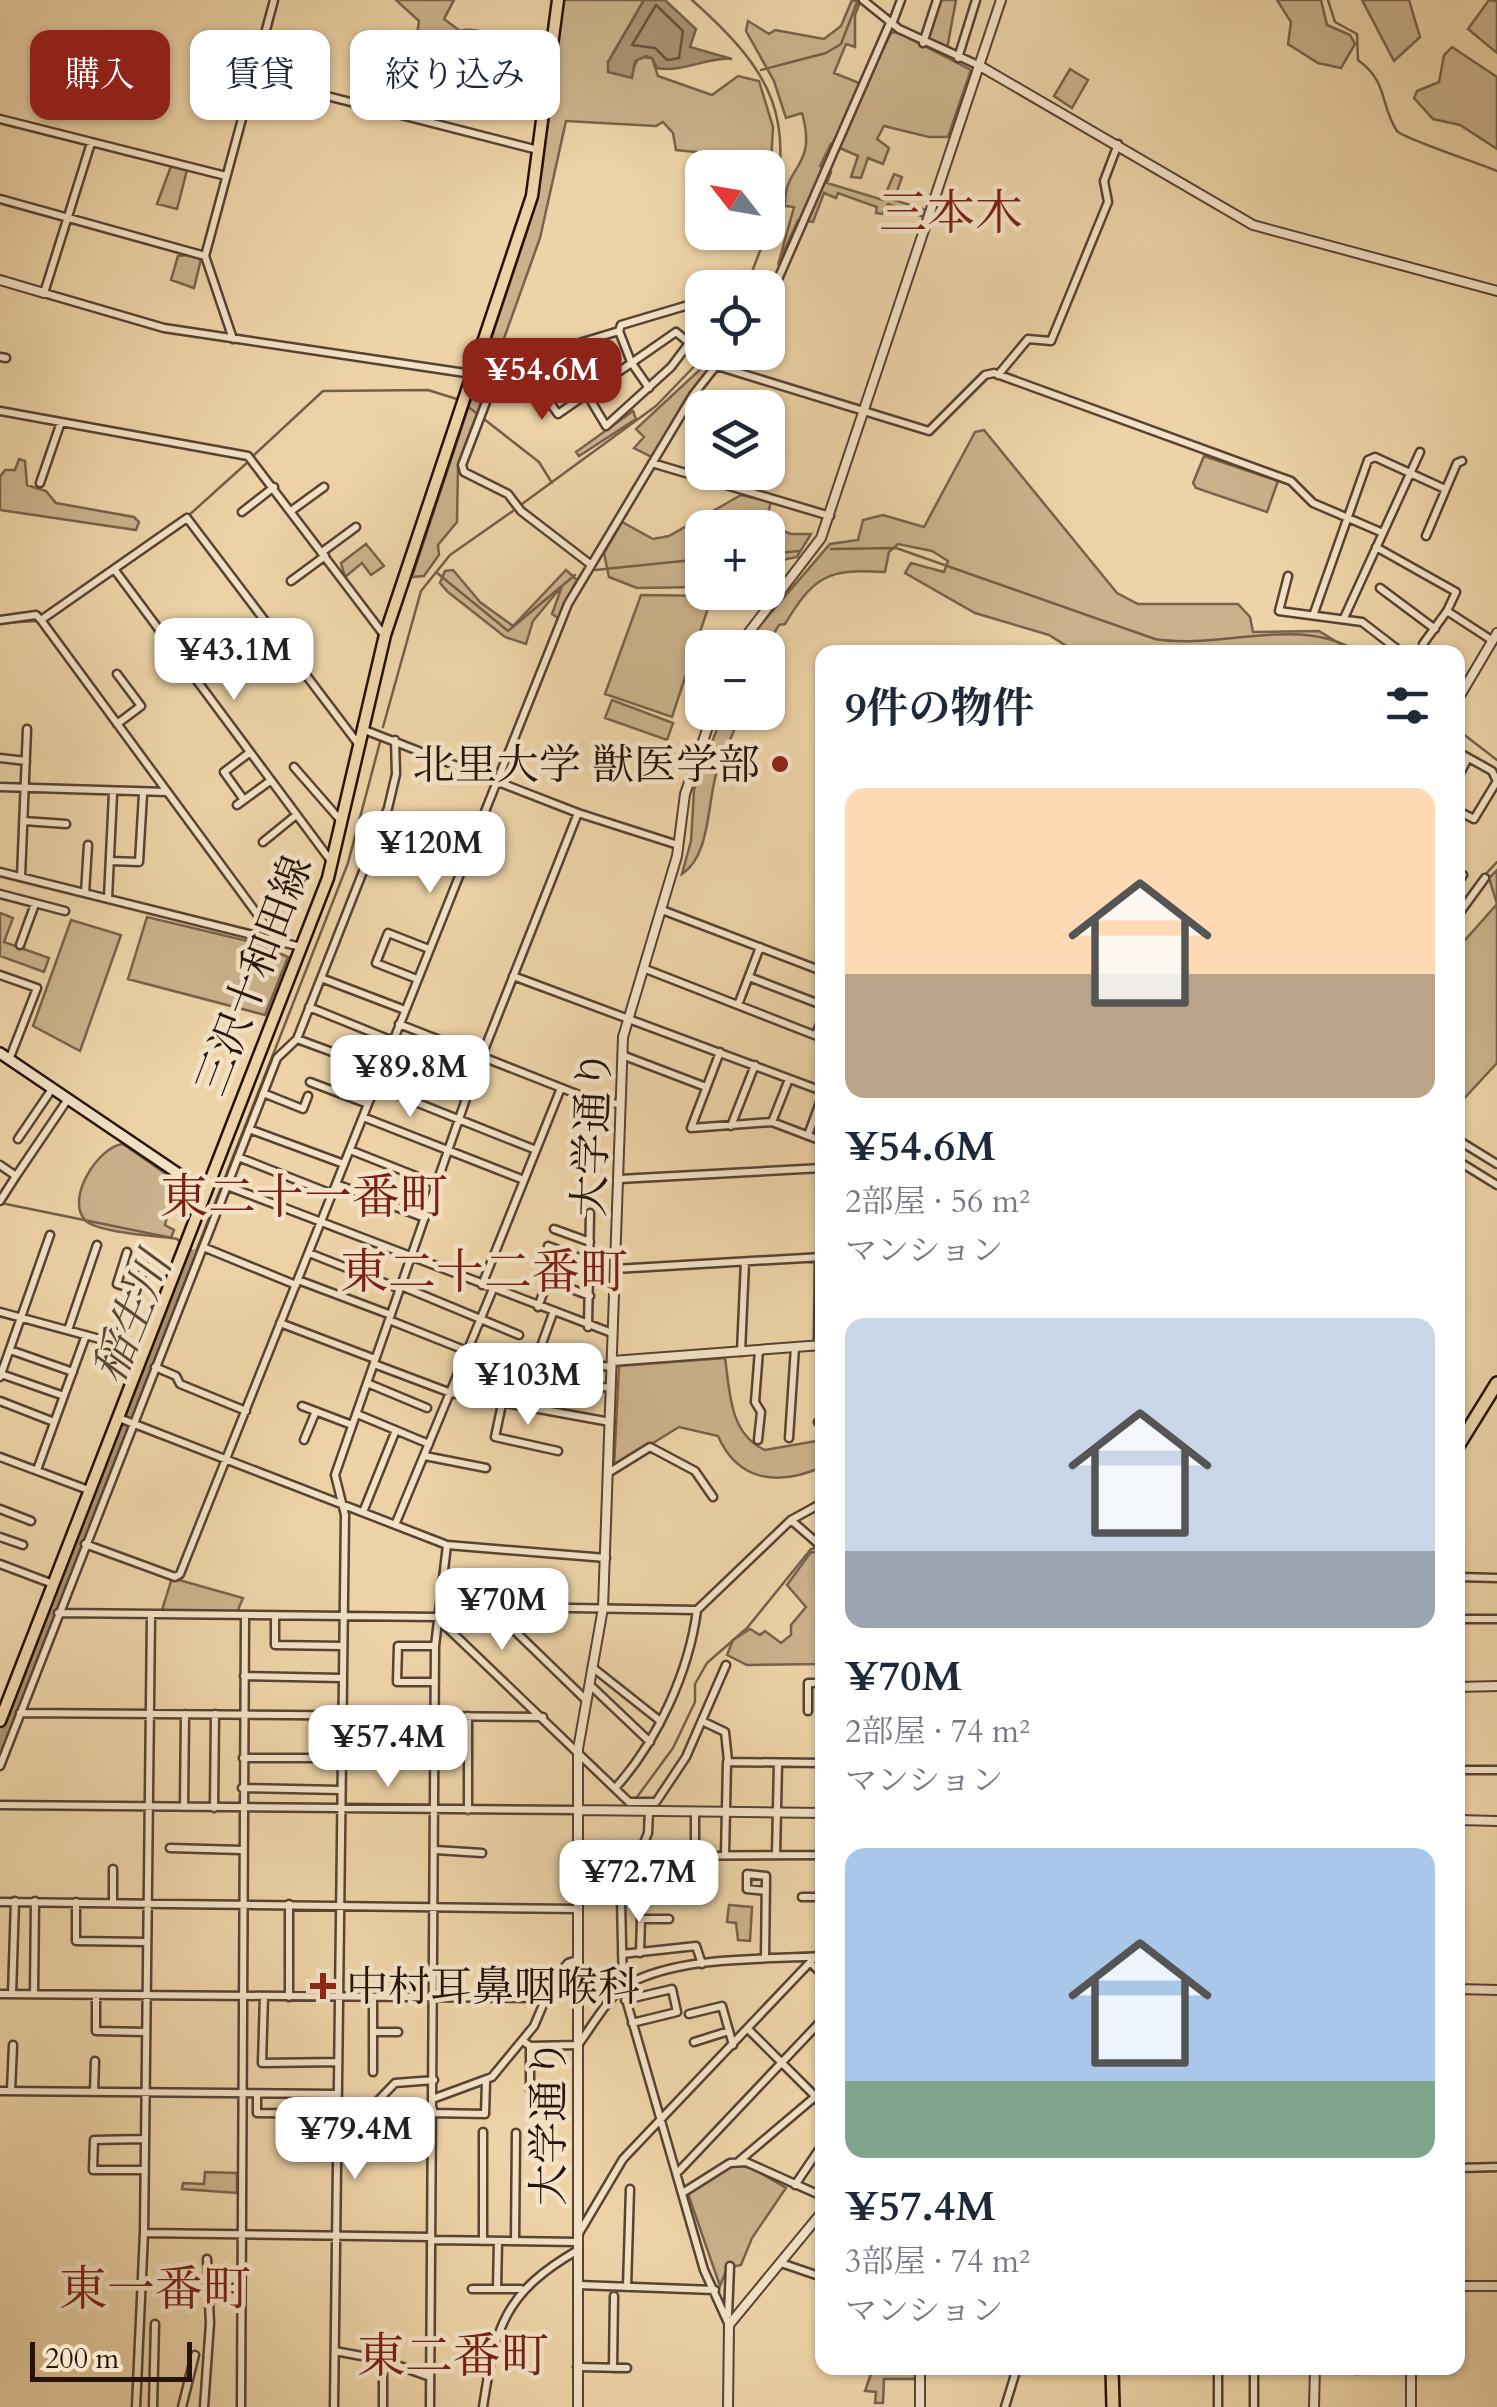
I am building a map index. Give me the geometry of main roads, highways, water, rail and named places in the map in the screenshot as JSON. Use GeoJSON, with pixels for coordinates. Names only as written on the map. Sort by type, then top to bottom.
{"type":"FeatureCollection","features":[{"type":"Feature","properties":{"kind":"highway"},"geometry":{"type":"LineString","coordinates":[[1465,1435],[1497,1383]]}},
{"type":"Feature","properties":{"kind":"highway"},"geometry":{"type":"LineString","coordinates":[[1112,2375],[1112,2407]]}},
{"type":"Feature","properties":{"kind":"main road","name":"三沢十和田線"},"geometry":{"type":"LineString","coordinates":[[0,1722],[90,1491],[127,1421],[144,1351],[333,862],[385,636],[528,207],[540,150],[558,0]]}},
{"type":"Feature","properties":{"kind":"main road"},"geometry":{"type":"LineString","coordinates":[[3,1056],[204,1191]]}},
{"type":"Feature","properties":{"kind":"water"},"geometry":{"type":"Polygon","coordinates":[[[644,0],[665,0],[696,29],[690,47],[732,59],[666,69],[657,68],[652,58],[646,56],[635,61],[632,78],[608,72],[608,62],[644,0]]]}},
{"type":"Feature","properties":{"kind":"waterway","name":"稲生川"},"geometry":{"type":"LineString","coordinates":[[692,0],[743,51],[760,76],[772,101],[780,150]]}},
{"type":"Feature","properties":{"kind":"waterway"},"geometry":{"type":"LineString","coordinates":[[761,70],[826,53],[841,44],[858,0]]}},
{"type":"Feature","properties":{"kind":"waterway"},"geometry":{"type":"LineString","coordinates":[[1328,0],[1335,22],[1357,34],[1358,60],[1375,77],[1397,131],[1497,171]]}},
{"type":"Feature","properties":{"kind":"waterway","name":"稲生川"},"geometry":{"type":"LineString","coordinates":[[753,270],[760,250]]}},
{"type":"Feature","properties":{"kind":"waterway","name":"稲生川"},"geometry":{"type":"LineString","coordinates":[[522,504],[656,406],[691,370]]}},
{"type":"Feature","properties":{"kind":"waterway"},"geometry":{"type":"LineString","coordinates":[[254,455],[323,391],[428,390],[460,400]]}},
{"type":"Feature","properties":{"kind":"waterway"},"geometry":{"type":"LineString","coordinates":[[466,405],[539,462],[552,483]]}},
{"type":"Feature","properties":{"kind":"waterway"},"geometry":{"type":"LineString","coordinates":[[188,516],[249,461]]}},
{"type":"Feature","properties":{"kind":"waterway","name":"稲生川"},"geometry":{"type":"LineString","coordinates":[[383,727],[421,591],[450,555],[513,511]]}},
{"type":"Feature","properties":{"kind":"waterway"},"geometry":{"type":"LineString","coordinates":[[831,549],[896,548],[1155,639],[1285,634],[1311,635],[1343,645]]}},
{"type":"Feature","properties":{"kind":"waterway"},"geometry":{"type":"LineString","coordinates":[[785,552],[799,551]]}},
{"type":"Feature","properties":{"kind":"waterway"},"geometry":{"type":"LineString","coordinates":[[595,570],[685,561]]}},
{"type":"Feature","properties":{"kind":"waterway"},"geometry":{"type":"LineString","coordinates":[[436,572],[508,631],[575,575]]}},
{"type":"Feature","properties":{"kind":"waterway"},"geometry":{"type":"LineString","coordinates":[[0,623],[37,621]]}},
{"type":"Feature","properties":{"kind":"waterway"},"geometry":{"type":"LineString","coordinates":[[1465,735],[1497,760]]}},
{"type":"Feature","properties":{"kind":"waterway","name":"稲生川"},"geometry":{"type":"LineString","coordinates":[[189,1249],[195,1254],[348,863],[380,742]]}},
{"type":"Feature","properties":{"kind":"waterway"},"geometry":{"type":"LineString","coordinates":[[1484,876],[1497,862]]}},
{"type":"Feature","properties":{"kind":"waterway"},"geometry":{"type":"LineString","coordinates":[[1465,899],[1472,890]]}},
{"type":"Feature","properties":{"kind":"waterway"},"geometry":{"type":"LineString","coordinates":[[1,1203],[177,1239],[183,1244]]}},
{"type":"Feature","properties":{"kind":"waterway","name":"稲生川"},"geometry":{"type":"LineString","coordinates":[[0,1745],[195,1254]]}},
{"type":"Feature","properties":{"kind":"waterway"},"geometry":{"type":"LineString","coordinates":[[637,1797],[673,1748],[695,1702],[695,1684],[707,1663],[747,1628],[815,1548]]}},
{"type":"Feature","properties":{"kind":"place","name":"北里大学 獣医学部"},"geometry":{"type":"Point","coordinates":[780,764]}},
{"type":"Feature","properties":{"kind":"place","name":"中村耳鼻咽喉科"},"geometry":{"type":"Point","coordinates":[323,1986]}},
{"type":"Feature","properties":{"kind":"district","name":"三本木"},"geometry":{"type":"Point","coordinates":[951,212]}},
{"type":"Feature","properties":{"kind":"district","name":"東二十一番町"},"geometry":{"type":"Point","coordinates":[304,1196]}},
{"type":"Feature","properties":{"kind":"district","name":"東二十二番町"},"geometry":{"type":"Point","coordinates":[484,1271]}},
{"type":"Feature","properties":{"kind":"district","name":"東一番町"},"geometry":{"type":"Point","coordinates":[155,2288]}},
{"type":"Feature","properties":{"kind":"district","name":"東二番町"},"geometry":{"type":"Point","coordinates":[453,2355]}}]}
